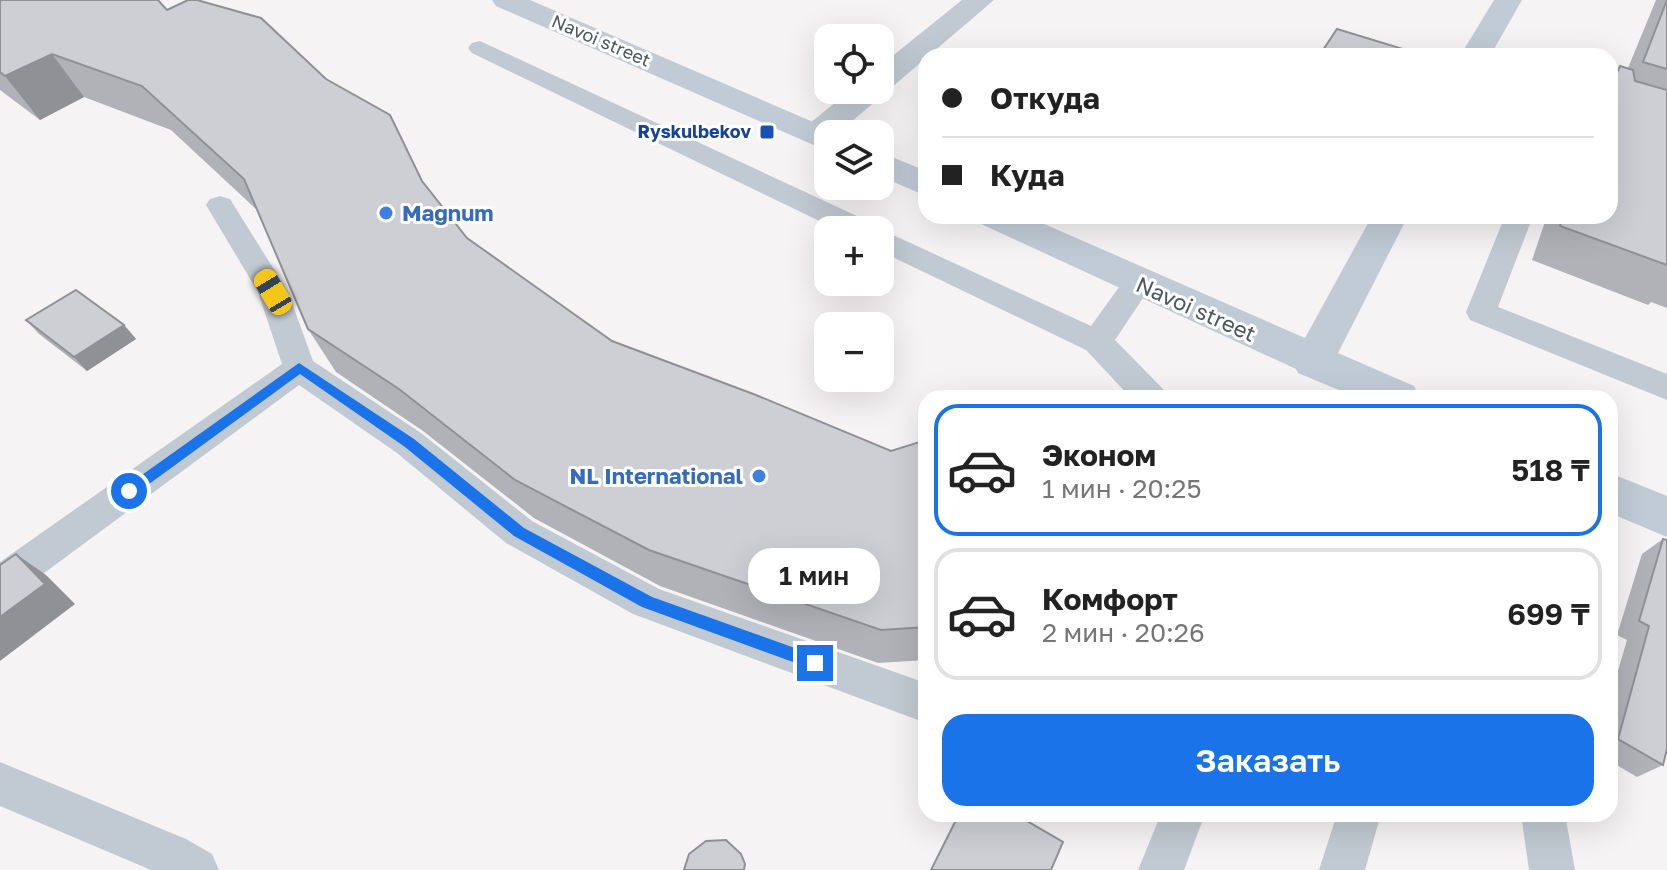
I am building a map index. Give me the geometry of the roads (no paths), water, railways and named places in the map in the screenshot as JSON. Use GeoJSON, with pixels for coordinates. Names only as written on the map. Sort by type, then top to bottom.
{"type":"FeatureCollection","features":[{"type":"Feature","properties":{"kind":"street","name":"Navoi street"},"geometry":{"type":"LineString","coordinates":[[506,0],[814,134]]}},
{"type":"Feature","properties":{"kind":"street"},"geometry":{"type":"LineString","coordinates":[[921,48],[980,0]]}},
{"type":"Feature","properties":{"kind":"street"},"geometry":{"type":"LineString","coordinates":[[1480,48],[1508,0]]}},
{"type":"Feature","properties":{"kind":"street"},"geometry":{"type":"LineString","coordinates":[[894,71],[918,51]]}},
{"type":"Feature","properties":{"kind":"street"},"geometry":{"type":"LineString","coordinates":[[840,120],[856,104]]}},
{"type":"Feature","properties":{"kind":"street"},"geometry":{"type":"LineString","coordinates":[[894,170],[918,181]]}},
{"type":"Feature","properties":{"kind":"street","name":"Navoi street"},"geometry":{"type":"LineString","coordinates":[[1011,224],[1369,390]]}},
{"type":"Feature","properties":{"kind":"street"},"geometry":{"type":"LineString","coordinates":[[1313,362],[1386,224]]}},
{"type":"Feature","properties":{"kind":"street"},"geometry":{"type":"LineString","coordinates":[[1618,505],[1667,517]]}},
{"type":"Feature","properties":{"kind":"lane"},"geometry":{"type":"LineString","coordinates":[[480,48],[833,216]]}},
{"type":"Feature","properties":{"kind":"lane"},"geometry":{"type":"LineString","coordinates":[[220,205],[273,292],[299,368],[409,443],[519,532],[647,602],[918,700]]}},
{"type":"Feature","properties":{"kind":"lane"},"geometry":{"type":"LineString","coordinates":[[1516,224],[1481,312],[1667,387]]}},
{"type":"Feature","properties":{"kind":"lane"},"geometry":{"type":"LineString","coordinates":[[894,246],[1097,342],[1143,390]]}},
{"type":"Feature","properties":{"kind":"lane"},"geometry":{"type":"LineString","coordinates":[[1097,342],[1138,283]]}},
{"type":"Feature","properties":{"kind":"lane"},"geometry":{"type":"LineString","coordinates":[[0,584],[299,368]]}},
{"type":"Feature","properties":{"kind":"lane"},"geometry":{"type":"LineString","coordinates":[[0,784],[170,855],[196,870]]}},
{"type":"Feature","properties":{"kind":"lane"},"geometry":{"type":"LineString","coordinates":[[1161,870],[1172,822]]}},
{"type":"Feature","properties":{"kind":"lane"},"geometry":{"type":"LineString","coordinates":[[1342,870],[1357,822]]}},
{"type":"Feature","properties":{"kind":"lane"},"geometry":{"type":"LineString","coordinates":[[1544,822],[1552,870]]}},
{"type":"Feature","properties":{"kind":"place","name":"Ryskulbekov"},"geometry":{"type":"Point","coordinates":[767,132]}},
{"type":"Feature","properties":{"kind":"place","name":"Magnum"},"geometry":{"type":"Point","coordinates":[386,213]}},
{"type":"Feature","properties":{"kind":"place","name":"NL International"},"geometry":{"type":"Point","coordinates":[759,476]}}]}
